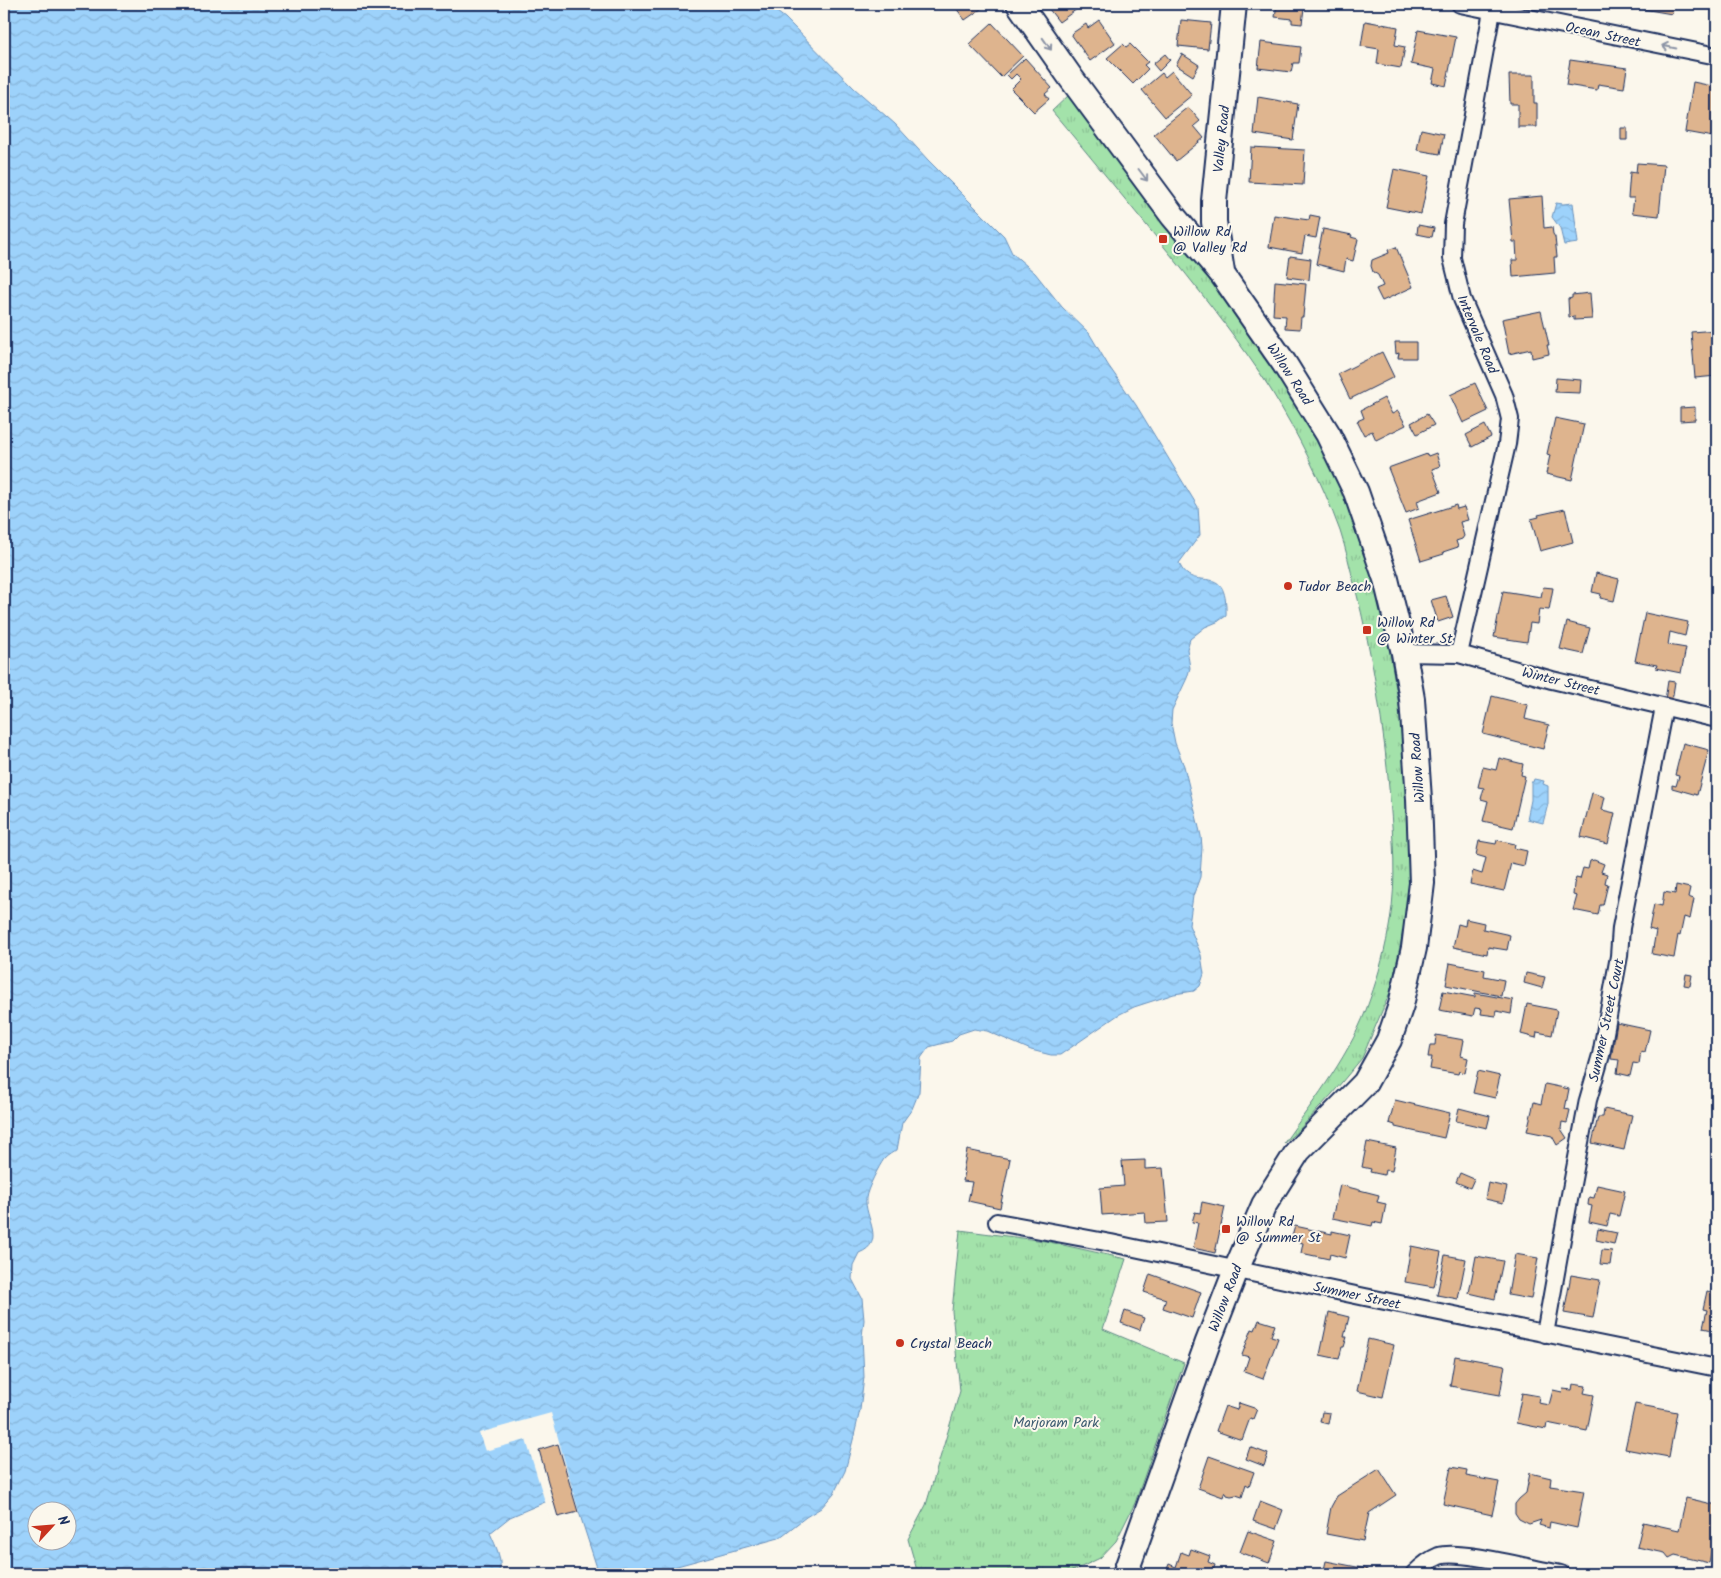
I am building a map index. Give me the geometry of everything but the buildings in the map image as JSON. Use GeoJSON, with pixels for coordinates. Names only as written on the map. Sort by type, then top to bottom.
{"type":"FeatureCollection","features":[{"type":"Feature","properties":{"kind":"main road","name":"Willow Road"},"geometry":{"type":"LineString","coordinates":[[1019,4],[1173,216],[1222,274],[1284,363],[1328,434],[1356,492],[1386,579],[1404,654],[1412,699],[1419,799],[1422,883],[1414,948],[1401,1005],[1389,1040],[1365,1084],[1298,1151],[1264,1205],[1236,1270],[1129,1564]]}},
{"type":"Feature","properties":{"kind":"main road","name":"Valley Road"},"geometry":{"type":"LineString","coordinates":[[1222,274],[1214,222],[1214,208],[1234,4]]}},
{"type":"Feature","properties":{"kind":"street","name":"Ocean Street"},"geometry":{"type":"LineString","coordinates":[[1460,4],[1717,56]]}},
{"type":"Feature","properties":{"kind":"street","name":"Intervale Road"},"geometry":{"type":"LineString","coordinates":[[1459,654],[1507,444],[1510,419],[1504,395],[1462,299],[1452,258],[1453,224],[1492,11]]}},
{"type":"Feature","properties":{"kind":"street","name":"Winter Street"},"geometry":{"type":"LineString","coordinates":[[1404,654],[1459,654],[1552,680],[1717,719]]}},
{"type":"Feature","properties":{"kind":"street","name":"Summer Street Court"},"geometry":{"type":"LineString","coordinates":[[1545,1334],[1588,1100],[1603,1046],[1619,956],[1621,928],[1664,707]]}},
{"type":"Feature","properties":{"kind":"street","name":"Summer Street"},"geometry":{"type":"LineString","coordinates":[[997,1222],[1111,1243],[1717,1368]]}},
{"type":"Feature","properties":{"kind":"street"},"geometry":{"type":"LineString","coordinates":[[1414,1574],[1425,1564],[1440,1556],[1464,1555],[1561,1574]]}},
{"type":"Feature","properties":{"kind":"street"},"geometry":{"type":"LineString","coordinates":[[1114,1574],[1129,1564]]}},
{"type":"Feature","properties":{"kind":"green space"},"geometry":{"type":"Polygon","coordinates":[[[1070,94],[1236,314],[1294,399],[1326,455],[1346,496],[1370,565],[1385,624],[1400,712],[1408,786],[1412,855],[1404,927],[1391,990],[1362,1058],[1332,1094],[1298,1131],[1284,1143],[1321,1091],[1353,1038],[1370,999],[1384,951],[1390,921],[1394,875],[1390,799],[1385,745],[1367,639],[1340,531],[1317,476],[1291,424],[1260,373],[1224,323],[1052,111],[1070,94]]]}},
{"type":"Feature","properties":{"kind":"green space","name":"Marjoram Park"},"geometry":{"type":"Polygon","coordinates":[[[960,1230],[1045,1241],[1126,1259],[1103,1329],[1184,1363],[1135,1503],[1116,1541],[1100,1558],[1075,1570],[1049,1574],[918,1574],[908,1539],[926,1505],[960,1391],[952,1311],[960,1230]]]}},
{"type":"Feature","properties":{"kind":"water"},"geometry":{"type":"Polygon","coordinates":[[[4,4],[766,4],[785,18],[854,88],[895,124],[1004,236],[1012,253],[1035,273],[1062,307],[1089,333],[1108,365],[1136,405],[1198,507],[1200,535],[1179,563],[1185,573],[1193,577],[1216,582],[1221,587],[1225,598],[1226,616],[1205,627],[1190,639],[1187,649],[1190,668],[1172,710],[1171,723],[1175,743],[1184,766],[1201,836],[1200,877],[1193,896],[1189,925],[1201,955],[1204,974],[1200,986],[1194,991],[1174,994],[1134,1007],[1118,1015],[1060,1055],[1051,1055],[1031,1050],[987,1031],[974,1029],[959,1034],[952,1041],[929,1047],[921,1058],[919,1092],[912,1109],[902,1123],[897,1150],[887,1156],[882,1162],[866,1198],[873,1236],[872,1243],[859,1253],[853,1265],[852,1279],[862,1298],[864,1320],[862,1336],[864,1377],[860,1410],[845,1471],[834,1493],[821,1508],[779,1538],[648,1574],[599,1574],[579,1512],[545,1502],[510,1517],[490,1533],[497,1548],[500,1563],[499,1574],[4,1574],[4,4]]]}},
{"type":"Feature","properties":{"kind":"water"},"geometry":{"type":"Polygon","coordinates":[[[1556,203],[1573,203],[1578,243],[1564,245],[1560,228],[1552,217],[1556,203]]]}},
{"type":"Feature","properties":{"kind":"water"},"geometry":{"type":"Polygon","coordinates":[[[1534,779],[1544,781],[1543,784],[1548,786],[1548,804],[1543,823],[1527,819],[1531,800],[1531,782],[1534,779]]]}},
{"type":"Feature","properties":{"kind":"pier"},"geometry":{"type":"Polygon","coordinates":[[[551,1413],[579,1512],[551,1521],[526,1440],[485,1451],[479,1433],[551,1413]]]}},
{"type":"Feature","properties":{"kind":"place","name":"Willow Rd @ Valley Rd"},"geometry":{"type":"Point","coordinates":[1163,239]}},
{"type":"Feature","properties":{"kind":"place","name":"Tudor Beach"},"geometry":{"type":"Point","coordinates":[1288,586]}},
{"type":"Feature","properties":{"kind":"place","name":"Willow Rd @ Winter St"},"geometry":{"type":"Point","coordinates":[1367,630]}},
{"type":"Feature","properties":{"kind":"place","name":"Willow Rd @ Summer St"},"geometry":{"type":"Point","coordinates":[1226,1229]}},
{"type":"Feature","properties":{"kind":"place","name":"Crystal Beach"},"geometry":{"type":"Point","coordinates":[900,1343]}}]}
